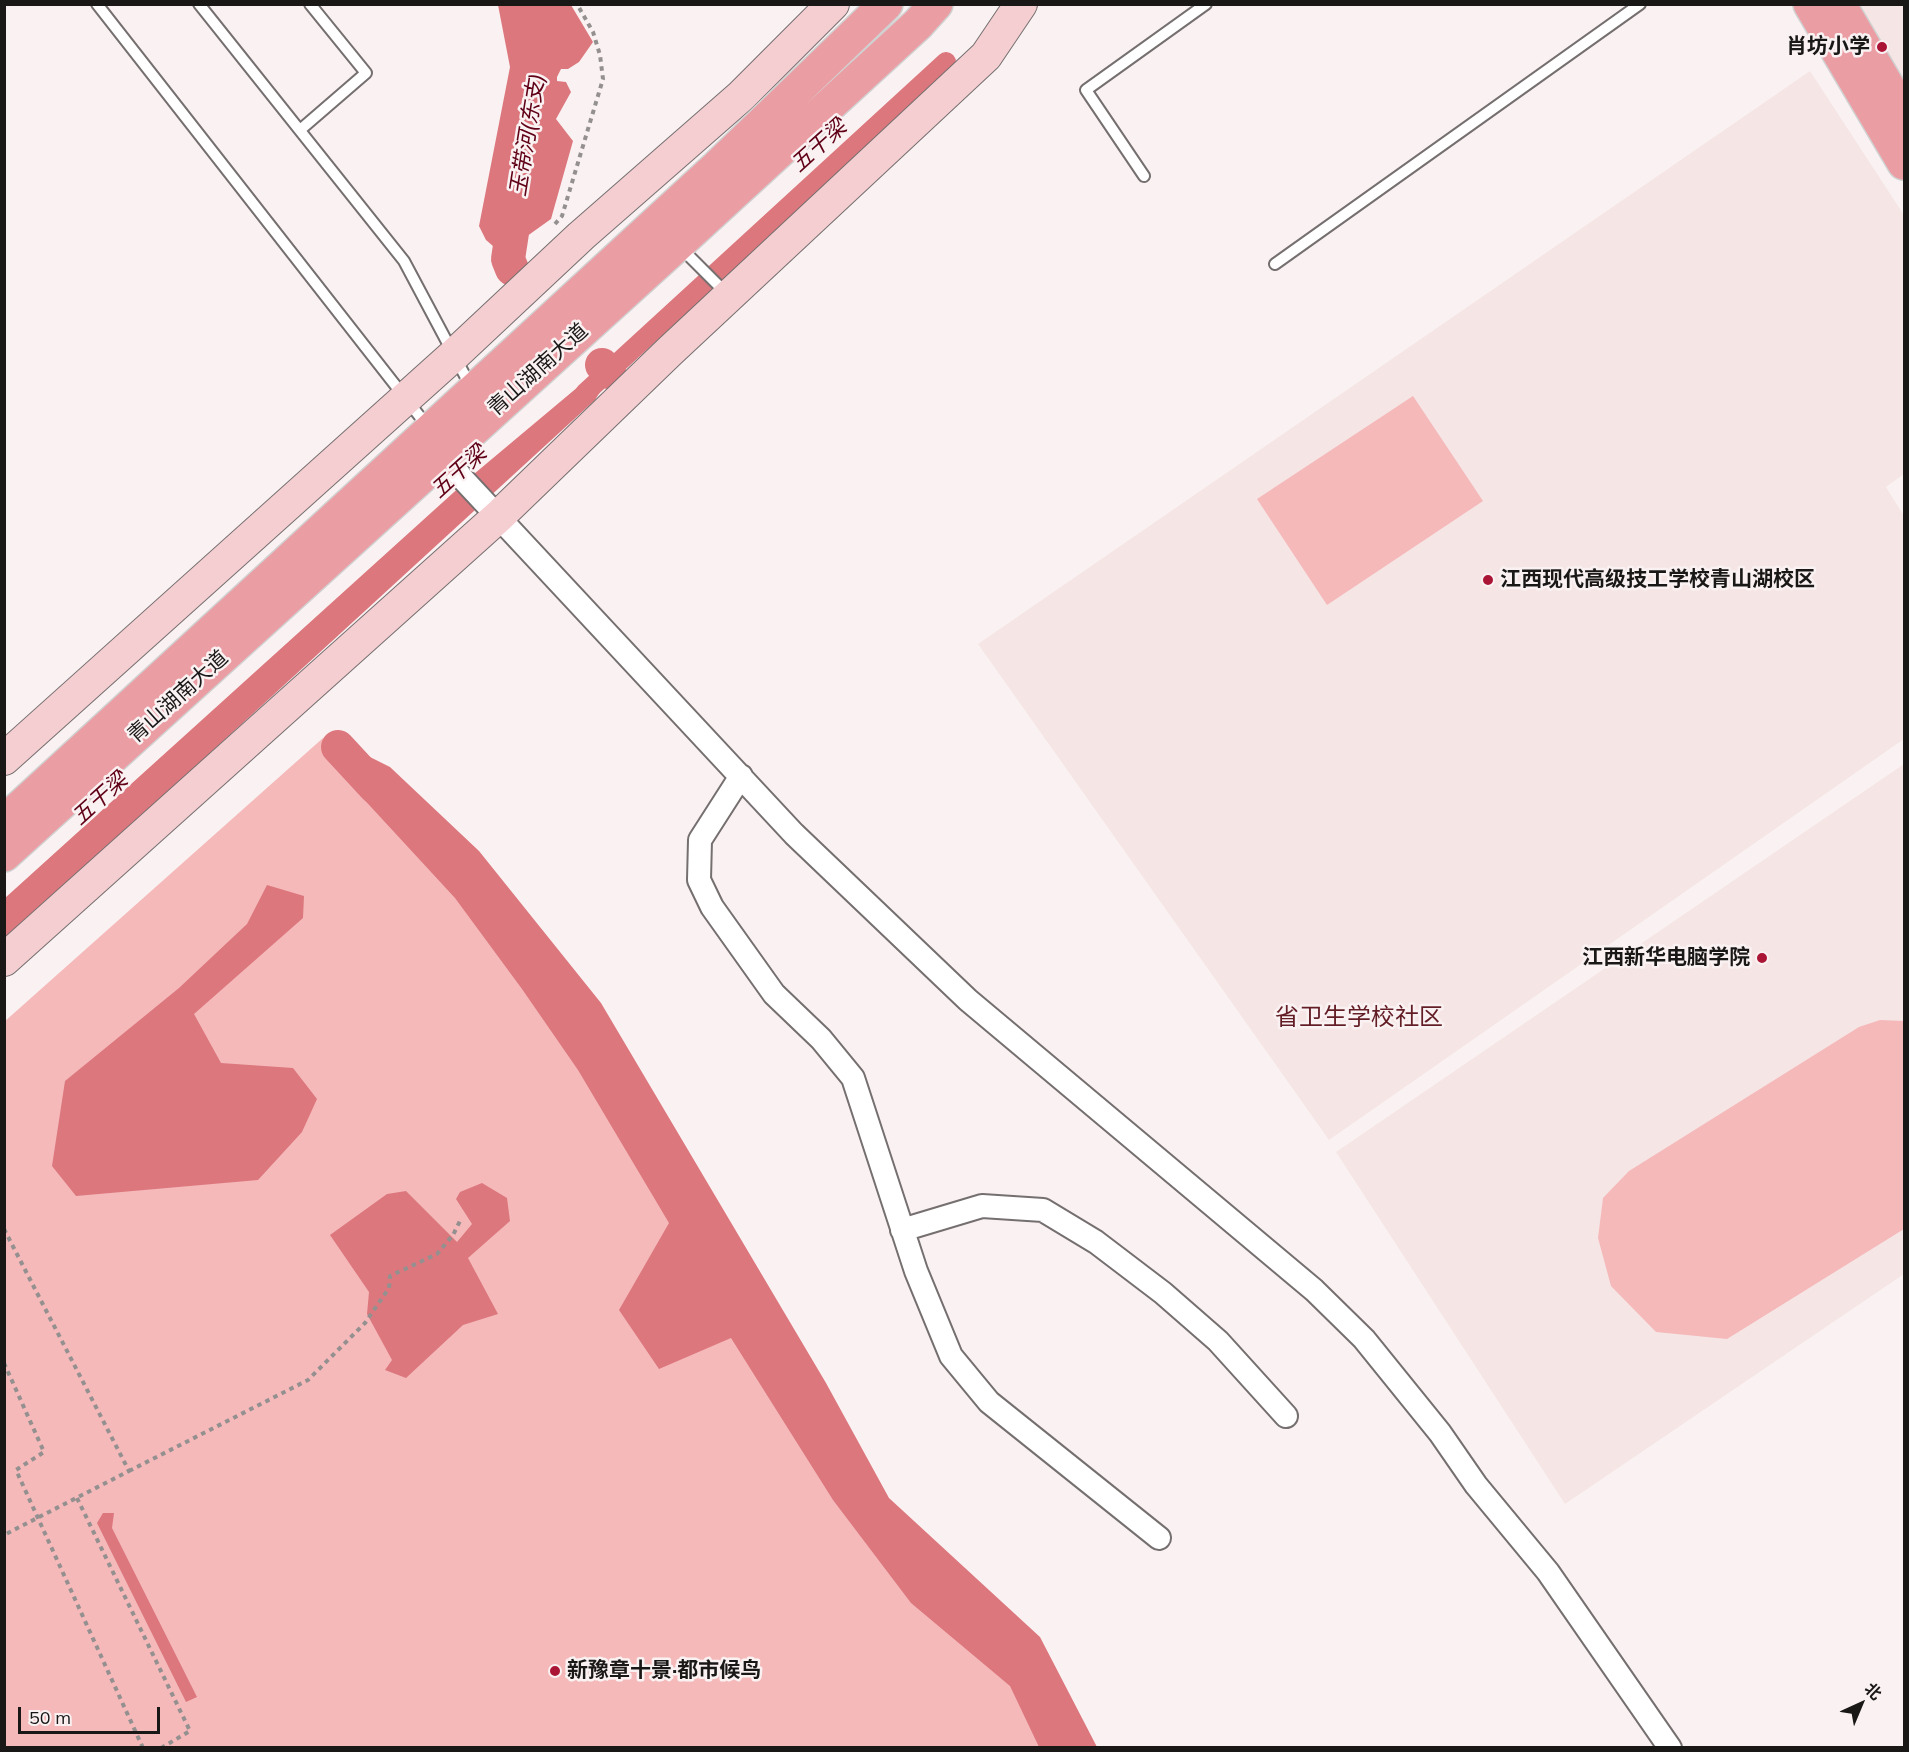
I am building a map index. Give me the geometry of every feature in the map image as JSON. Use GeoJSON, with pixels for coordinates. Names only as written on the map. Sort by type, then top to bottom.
{"type":"FeatureCollection","features":[{"type":"Feature","properties":{"kind":"main road"},"geometry":{"type":"LineString","coordinates":[[4,759],[454,355],[581,236],[741,96],[833,4]]}},
{"type":"Feature","properties":{"kind":"main road","name":"青山湖南大道"},"geometry":{"type":"LineString","coordinates":[[4,855],[446,454],[473,391],[717,167],[886,4]]}},
{"type":"Feature","properties":{"kind":"main road","name":"青山湖南大道"},"geometry":{"type":"LineString","coordinates":[[4,822],[685,252],[936,4]]}},
{"type":"Feature","properties":{"kind":"main road"},"geometry":{"type":"LineString","coordinates":[[4,960],[496,513],[986,56],[1021,4]]}},
{"type":"Feature","properties":{"kind":"main road"},"geometry":{"type":"LineString","coordinates":[[1810,4],[1905,163]]}},
{"type":"Feature","properties":{"kind":"main road"},"geometry":{"type":"LineString","coordinates":[[1839,4],[1905,114]]}},
{"type":"Feature","properties":{"kind":"street"},"geometry":{"type":"LineString","coordinates":[[446,454],[496,513],[794,834],[968,1000],[1314,1290],[1364,1340],[1440,1433],[1476,1485],[1548,1572],[1670,1748]]}},
{"type":"Feature","properties":{"kind":"street"},"geometry":{"type":"LineString","coordinates":[[741,776],[700,840],[699,880],[712,907],[774,994],[821,1039],[854,1078],[902,1230],[951,1356],[989,1402],[1159,1538]]}},
{"type":"Feature","properties":{"kind":"street"},"geometry":{"type":"LineString","coordinates":[[902,1230],[982,1206],[1043,1210],[1096,1242],[1162,1293],[1218,1341],[1286,1416]]}},
{"type":"Feature","properties":{"kind":"lane"},"geometry":{"type":"LineString","coordinates":[[97,4],[405,398],[446,454]]}},
{"type":"Feature","properties":{"kind":"lane"},"geometry":{"type":"LineString","coordinates":[[199,4],[404,261],[473,391]]}},
{"type":"Feature","properties":{"kind":"lane"},"geometry":{"type":"LineString","coordinates":[[300,130],[366,73],[310,4]]}},
{"type":"Feature","properties":{"kind":"lane"},"geometry":{"type":"LineString","coordinates":[[1144,176],[1086,90],[1206,4]]}},
{"type":"Feature","properties":{"kind":"lane"},"geometry":{"type":"LineString","coordinates":[[1275,264],[1640,4]]}},
{"type":"Feature","properties":{"kind":"lane"},"geometry":{"type":"LineString","coordinates":[[685,252],[728,295]]}},
{"type":"Feature","properties":{"kind":"path"},"geometry":{"type":"LineString","coordinates":[[548,232],[562,216],[603,79],[600,55],[593,32],[577,4]]}},
{"type":"Feature","properties":{"kind":"path"},"geometry":{"type":"LineString","coordinates":[[4,1535],[308,1380],[365,1323],[389,1288],[390,1276],[437,1254],[453,1235],[461,1219]]}},
{"type":"Feature","properties":{"kind":"path"},"geometry":{"type":"LineString","coordinates":[[4,1229],[129,1471]]}},
{"type":"Feature","properties":{"kind":"path"},"geometry":{"type":"LineString","coordinates":[[4,1363],[44,1452],[16,1470],[143,1748]]}},
{"type":"Feature","properties":{"kind":"path"},"geometry":{"type":"LineString","coordinates":[[77,1498],[190,1731],[161,1748]]}},
{"type":"Feature","properties":{"kind":"shaded area","name":"肖坊小学"},"geometry":{"type":"Polygon","coordinates":[[[1833,5],[1904,5],[1904,89],[1833,5]]]}},
{"type":"Feature","properties":{"kind":"shaded area","name":"江西现代高级技工学校青山湖校区"},"geometry":{"type":"Polygon","coordinates":[[[1810,71],[1904,215],[1904,474],[1886,487],[1904,516],[1904,739],[1329,1140],[978,644],[1810,71]]]}},
{"type":"Feature","properties":{"kind":"shaded area"},"geometry":{"type":"Polygon","coordinates":[[[1413,396],[1483,501],[1327,605],[1257,499],[1413,396]]]}},
{"type":"Feature","properties":{"kind":"shaded area"},"geometry":{"type":"Polygon","coordinates":[[[323,738],[573,996],[873,1523],[1072,1747],[5,1747],[4,1022],[323,738]]]}},
{"type":"Feature","properties":{"kind":"shaded area","name":"江西新华电脑学院"},"geometry":{"type":"Polygon","coordinates":[[[1904,764],[1904,1274],[1565,1504],[1336,1152],[1904,764]]]}},
{"type":"Feature","properties":{"kind":"shaded area"},"geometry":{"type":"Polygon","coordinates":[[[1880,1020],[1904,1021],[1904,1229],[1727,1339],[1656,1332],[1611,1286],[1598,1238],[1603,1198],[1629,1171],[1859,1027],[1880,1020]]]}},
{"type":"Feature","properties":{"kind":"water"},"geometry":{"type":"Polygon","coordinates":[[[498,5],[571,5],[593,42],[579,62],[568,69],[561,69],[557,77],[557,81],[566,82],[571,92],[556,119],[573,141],[551,219],[523,239],[508,259],[486,240],[479,226],[510,67],[498,5]]]}},
{"type":"Feature","properties":{"kind":"water"},"geometry":{"type":"Polygon","coordinates":[[[591,376],[604,376],[600,392],[595,400],[5,941],[5,898],[474,474],[591,376]]]}},
{"type":"Feature","properties":{"kind":"water"},"geometry":{"type":"Polygon","coordinates":[[[342,752],[360,752],[390,767],[479,851],[601,1003],[826,1383],[889,1498],[1040,1637],[1097,1747],[1039,1747],[1010,1686],[911,1603],[833,1500],[731,1338],[659,1369],[619,1310],[669,1223],[578,1070],[522,989],[455,898],[359,794],[342,770],[342,752]]]}},
{"type":"Feature","properties":{"kind":"water"},"geometry":{"type":"Polygon","coordinates":[[[267,885],[304,896],[303,918],[194,1014],[221,1063],[293,1068],[317,1099],[302,1132],[258,1180],[76,1196],[52,1166],[65,1081],[179,988],[247,924],[267,885]]]}},
{"type":"Feature","properties":{"kind":"water"},"geometry":{"type":"Polygon","coordinates":[[[482,1183],[507,1198],[510,1221],[468,1258],[498,1314],[463,1325],[406,1378],[385,1370],[392,1360],[367,1314],[369,1292],[330,1235],[387,1194],[406,1191],[457,1242],[472,1224],[456,1199],[460,1192],[482,1183]]]}},
{"type":"Feature","properties":{"kind":"water"},"geometry":{"type":"Polygon","coordinates":[[[103,1513],[114,1513],[112,1528],[197,1697],[186,1702],[97,1523],[103,1513]]]}},
{"type":"Feature","properties":{"kind":"waterway","name":"五干梁"},"geometry":{"type":"LineString","coordinates":[[585,393],[946,62]]}},
{"type":"Feature","properties":{"kind":"waterway","name":"玉带河(东支)"},"geometry":{"type":"LineString","coordinates":[[512,269],[508,259],[515,213]]}},
{"type":"Feature","properties":{"kind":"waterway","name":"玉带河(东支)"},"geometry":{"type":"LineString","coordinates":[[602,365],[609,372]]}},
{"type":"Feature","properties":{"kind":"waterway"},"geometry":{"type":"LineString","coordinates":[[338,747],[375,787]]}},
{"type":"Feature","properties":{"kind":"place","name":"肖坊小学"},"geometry":{"type":"Point","coordinates":[1882,47]}},
{"type":"Feature","properties":{"kind":"place","name":"江西现代高级技工学校青山湖校区"},"geometry":{"type":"Point","coordinates":[1488,580]}},
{"type":"Feature","properties":{"kind":"place","name":"江西新华电脑学院"},"geometry":{"type":"Point","coordinates":[1762,958]}},
{"type":"Feature","properties":{"kind":"place","name":"新豫章十景·都市候鸟"},"geometry":{"type":"Point","coordinates":[555,1671]}},
{"type":"Feature","properties":{"kind":"district","name":"省卫生学校社区"},"geometry":{"type":"Point","coordinates":[1359,1018]}}]}
